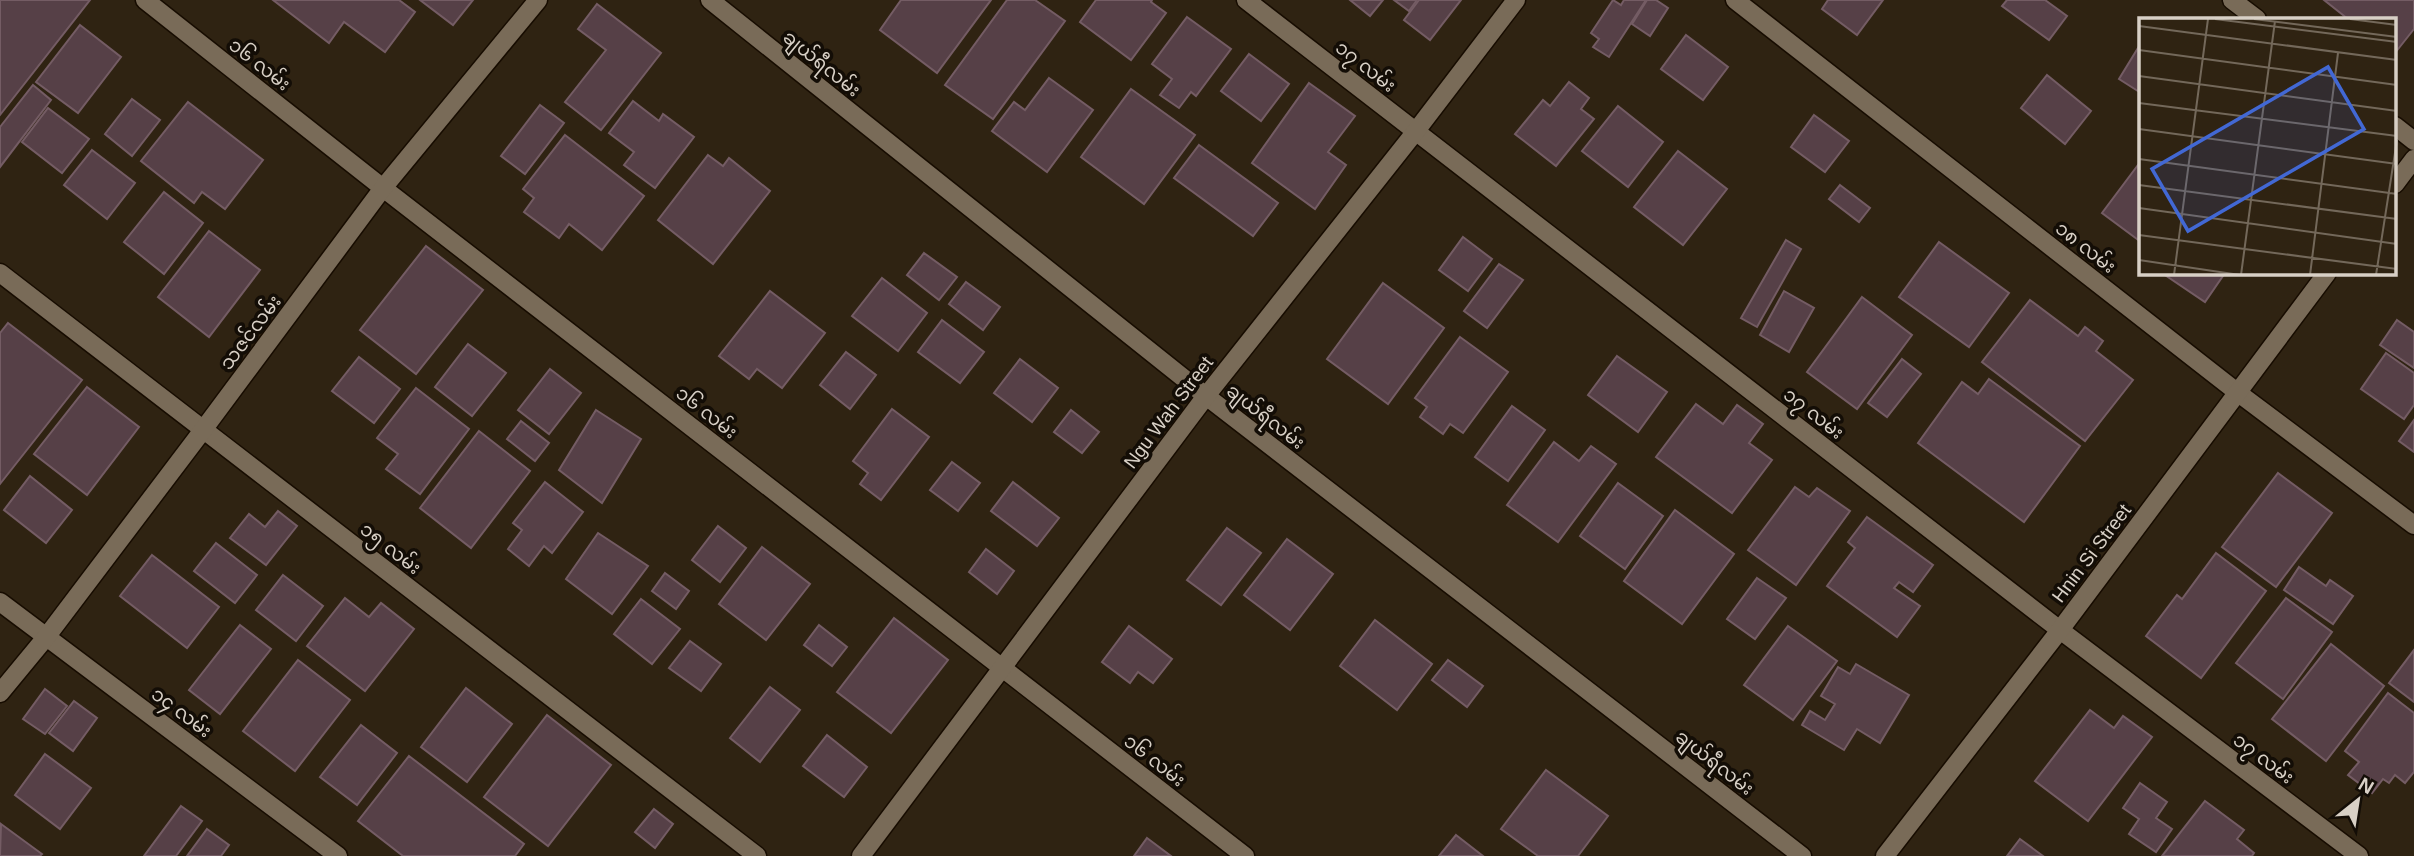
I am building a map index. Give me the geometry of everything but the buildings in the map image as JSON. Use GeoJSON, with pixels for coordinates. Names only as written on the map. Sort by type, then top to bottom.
{"type":"FeatureCollection","features":[{"type":"Feature","properties":{"kind":"street","name":"၁၆ လမ်း"},"geometry":{"type":"LineString","coordinates":[[145,0],[383,188],[1245,856]]}},
{"type":"Feature","properties":{"kind":"street","name":"သဇင်လမ်း"},"geometry":{"type":"LineString","coordinates":[[0,693],[47,636],[383,188],[538,0]]}},
{"type":"Feature","properties":{"kind":"street","name":"ချယ်ရီလမ်း"},"geometry":{"type":"LineString","coordinates":[[710,0],[1206,396],[1802,856]]}},
{"type":"Feature","properties":{"kind":"street","name":"၁၇ လမ်း"},"geometry":{"type":"LineString","coordinates":[[1246,0],[2060,629],[2359,856]]}},
{"type":"Feature","properties":{"kind":"street","name":"Ngu Wah Street"},"geometry":{"type":"LineString","coordinates":[[861,856],[1206,396],[1516,0]]}},
{"type":"Feature","properties":{"kind":"street","name":"၁၈ လမ်း"},"geometry":{"type":"LineString","coordinates":[[1735,0],[2237,392],[2414,525]]}},
{"type":"Feature","properties":{"kind":"street"},"geometry":{"type":"LineString","coordinates":[[2232,0],[2256,18]]}},
{"type":"Feature","properties":{"kind":"street"},"geometry":{"type":"LineString","coordinates":[[2396,127],[2414,141]]}},
{"type":"Feature","properties":{"kind":"street"},"geometry":{"type":"LineString","coordinates":[[2396,183],[2414,159]]}},
{"type":"Feature","properties":{"kind":"street","name":"၁၅ လမ်း"},"geometry":{"type":"LineString","coordinates":[[0,273],[757,856]]}},
{"type":"Feature","properties":{"kind":"street","name":"Hnin Si Street"},"geometry":{"type":"LineString","coordinates":[[1885,856],[2060,629],[2325,275]]}},
{"type":"Feature","properties":{"kind":"street","name":"၁၄ လမ်း"},"geometry":{"type":"LineString","coordinates":[[0,602],[338,856]]}}]}
